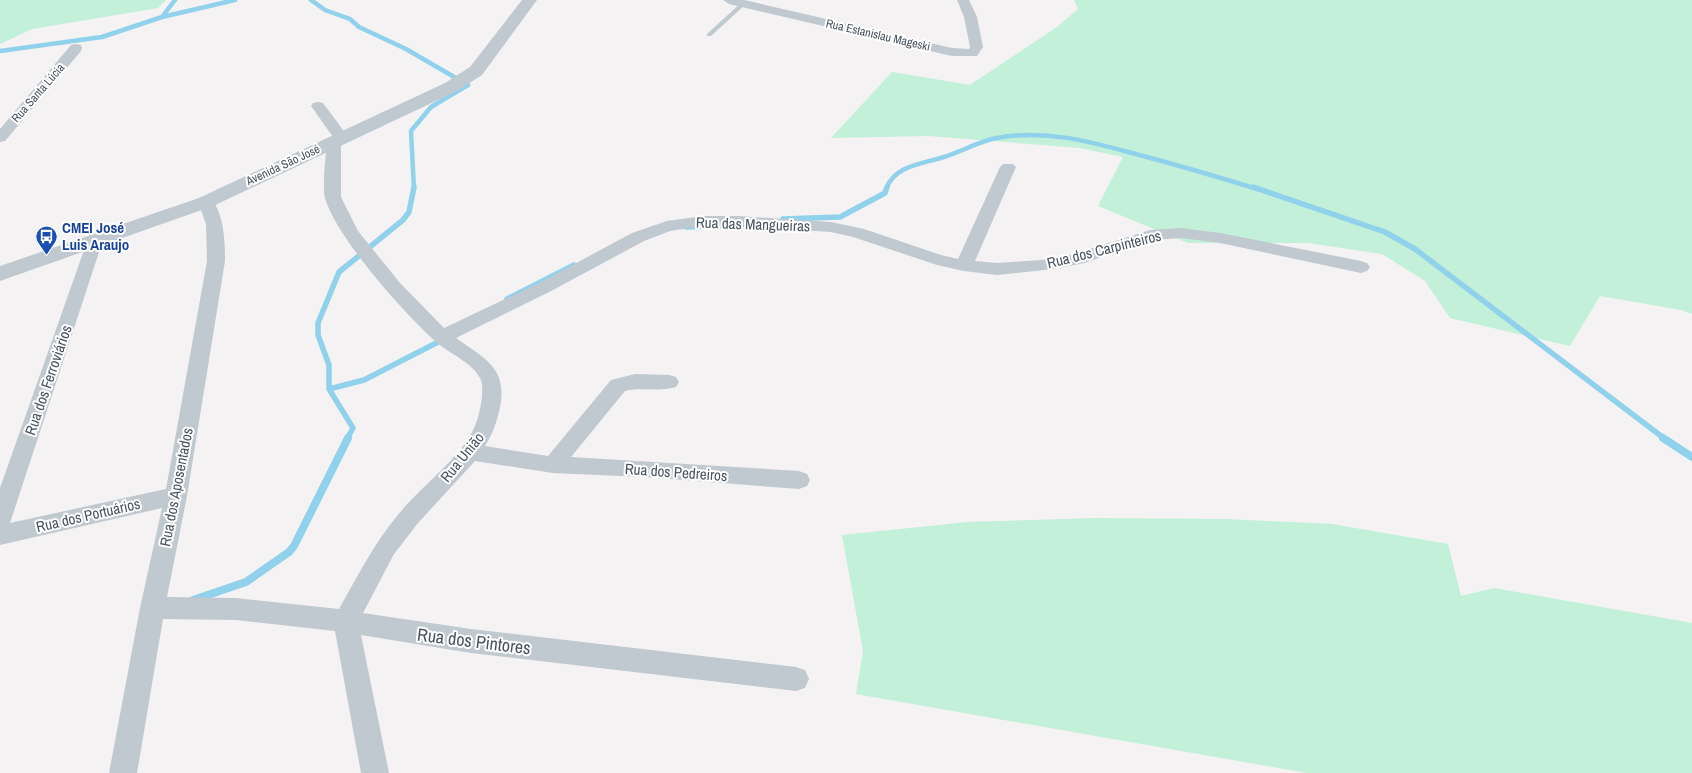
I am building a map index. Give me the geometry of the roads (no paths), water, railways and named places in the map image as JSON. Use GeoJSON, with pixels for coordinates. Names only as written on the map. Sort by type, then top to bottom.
{"type":"FeatureCollection","features":[{"type":"Feature","properties":{"kind":"street","name":"Avenida São José"},"geometry":{"type":"LineString","coordinates":[[0,274],[206,202],[451,87],[468,76],[481,64],[530,0]]}},
{"type":"Feature","properties":{"kind":"street","name":"Rua Estanislau Mageski"},"geometry":{"type":"LineString","coordinates":[[729,0],[952,52],[972,53],[976,48],[974,35],[968,9],[963,0]]}},
{"type":"Feature","properties":{"kind":"street","name":"Rua Santa Lúcia"},"geometry":{"type":"LineString","coordinates":[[0,138],[76,48]]}},
{"type":"Feature","properties":{"kind":"street"},"geometry":{"type":"LineString","coordinates":[[318,106],[338,139]]}},
{"type":"Feature","properties":{"kind":"street","name":"Rua União"},"geometry":{"type":"LineString","coordinates":[[338,139],[332,197],[350,232],[394,287],[442,338],[478,362],[490,377],[493,392],[485,429],[470,452],[410,516],[386,548],[346,621]]}},
{"type":"Feature","properties":{"kind":"street"},"geometry":{"type":"LineString","coordinates":[[964,266],[1008,167]]}},
{"type":"Feature","properties":{"kind":"street","name":"Rua dos Aposentados"},"geometry":{"type":"LineString","coordinates":[[123,773],[152,608],[176,496],[216,262],[216,228],[213,215],[206,202]]}},
{"type":"Feature","properties":{"kind":"street","name":"Rua das Mangueiras"},"geometry":{"type":"LineString","coordinates":[[442,338],[547,286],[638,237],[667,226],[683,223],[739,221],[831,227],[858,233],[938,260],[964,266]]}},
{"type":"Feature","properties":{"kind":"street","name":"Rua dos Carpinteiros"},"geometry":{"type":"LineString","coordinates":[[964,266],[998,268],[1054,264],[1078,259],[1150,235],[1181,233],[1237,241],[1361,267]]}},
{"type":"Feature","properties":{"kind":"street","name":"Rua dos Ferroviários"},"geometry":{"type":"LineString","coordinates":[[0,521],[95,240]]}},
{"type":"Feature","properties":{"kind":"street"},"geometry":{"type":"LineString","coordinates":[[553,465],[618,385],[636,381],[669,382]]}},
{"type":"Feature","properties":{"kind":"street","name":"Rua dos Pedreiros"},"geometry":{"type":"LineString","coordinates":[[470,452],[553,465],[644,469],[799,480]]}},
{"type":"Feature","properties":{"kind":"street","name":"Rua dos Portuários"},"geometry":{"type":"LineString","coordinates":[[0,535],[176,496]]}},
{"type":"Feature","properties":{"kind":"street","name":"Rua dos Pintores"},"geometry":{"type":"LineString","coordinates":[[152,608],[236,609],[346,621],[471,641],[796,679]]}},
{"type":"Feature","properties":{"kind":"street"},"geometry":{"type":"LineString","coordinates":[[346,621],[375,773]]}},
{"type":"Feature","properties":{"kind":"lane"},"geometry":{"type":"LineString","coordinates":[[709,35],[744,3]]}},
{"type":"Feature","properties":{"kind":"waterway"},"geometry":{"type":"LineString","coordinates":[[162,17],[175,0]]}},
{"type":"Feature","properties":{"kind":"waterway"},"geometry":{"type":"LineString","coordinates":[[162,17],[235,0]]}},
{"type":"Feature","properties":{"kind":"waterway"},"geometry":{"type":"LineString","coordinates":[[311,0],[325,10],[350,19],[359,27],[406,49],[468,85],[431,107],[411,131],[414,187]]}},
{"type":"Feature","properties":{"kind":"waterway"},"geometry":{"type":"LineString","coordinates":[[0,51],[102,37],[162,17]]}},
{"type":"Feature","properties":{"kind":"waterway"},"geometry":{"type":"LineString","coordinates":[[887,187],[896,175],[910,167],[950,155],[990,139],[1031,135],[1099,144],[1257,189]]}},
{"type":"Feature","properties":{"kind":"waterway"},"geometry":{"type":"LineString","coordinates":[[329,389],[329,365],[318,335],[318,323],[339,272],[403,220],[409,212],[414,187]]}},
{"type":"Feature","properties":{"kind":"waterway"},"geometry":{"type":"LineString","coordinates":[[783,219],[840,217],[885,193],[887,187]]}},
{"type":"Feature","properties":{"kind":"waterway"},"geometry":{"type":"LineString","coordinates":[[1253,187],[1385,232],[1415,249],[1665,439]]}},
{"type":"Feature","properties":{"kind":"waterway"},"geometry":{"type":"LineString","coordinates":[[686,227],[743,225]]}},
{"type":"Feature","properties":{"kind":"waterway"},"geometry":{"type":"LineString","coordinates":[[507,299],[574,265]]}},
{"type":"Feature","properties":{"kind":"waterway"},"geometry":{"type":"LineString","coordinates":[[329,389],[364,380],[444,339]]}},
{"type":"Feature","properties":{"kind":"waterway"},"geometry":{"type":"LineString","coordinates":[[329,389],[353,428],[347,439]]}},
{"type":"Feature","properties":{"kind":"waterway"},"geometry":{"type":"LineString","coordinates":[[193,600],[246,582],[289,552],[294,546],[348,438]]}},
{"type":"Feature","properties":{"kind":"waterway"},"geometry":{"type":"LineString","coordinates":[[1663,438],[1692,457]]}},
{"type":"Feature","properties":{"kind":"place","name":"CMEI José Luis Araujo"},"geometry":{"type":"Point","coordinates":[46,255]}}]}
